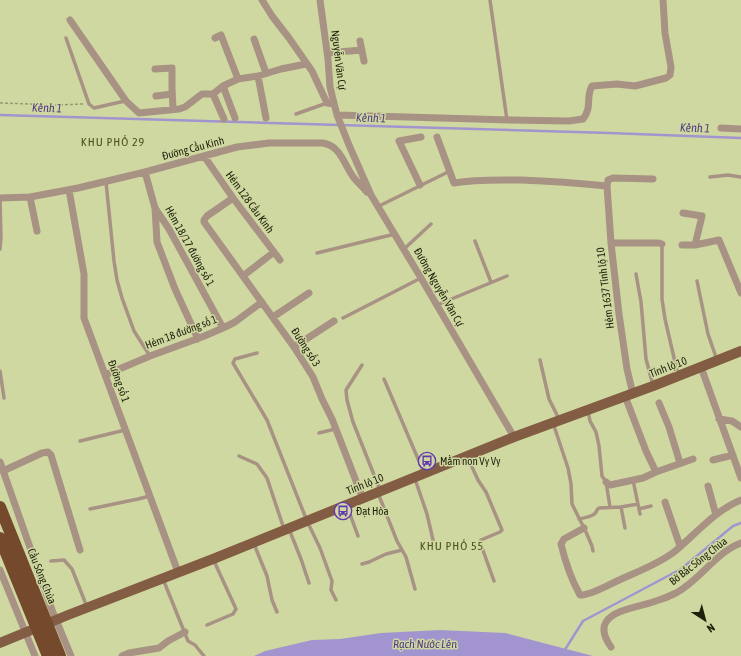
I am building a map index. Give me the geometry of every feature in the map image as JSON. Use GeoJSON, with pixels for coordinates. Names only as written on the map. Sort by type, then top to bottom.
{"type":"FeatureCollection","features":[{"type":"Feature","properties":{"kind":"highway","name":"Cầu Sông Chùa"},"geometry":{"type":"LineString","coordinates":[[0,507],[60,656]]}},
{"type":"Feature","properties":{"kind":"highway"},"geometry":{"type":"LineString","coordinates":[[0,538],[48,656]]}},
{"type":"Feature","properties":{"kind":"main road","name":"Tỉnh lộ 10"},"geometry":{"type":"LineString","coordinates":[[0,643],[556,421],[653,386],[741,351]]}},
{"type":"Feature","properties":{"kind":"street"},"geometry":{"type":"LineString","coordinates":[[262,0],[312,71],[331,103]]}},
{"type":"Feature","properties":{"kind":"street","name":"Nguyễn Văn Cự"},"geometry":{"type":"LineString","coordinates":[[320,0],[327,53],[331,103],[349,145]]}},
{"type":"Feature","properties":{"kind":"street"},"geometry":{"type":"LineString","coordinates":[[337,115],[507,120],[583,119],[588,113],[589,91],[592,86],[617,84],[635,86],[666,78],[670,75],[671,67],[665,33],[663,0]]}},
{"type":"Feature","properties":{"kind":"street"},"geometry":{"type":"LineString","coordinates":[[70,20],[126,101],[139,112],[185,107],[202,94],[213,94],[222,86],[238,79],[258,76],[306,64]]}},
{"type":"Feature","properties":{"kind":"street"},"geometry":{"type":"LineString","coordinates":[[214,38],[221,35],[238,79]]}},
{"type":"Feature","properties":{"kind":"street"},"geometry":{"type":"LineString","coordinates":[[254,39],[266,73]]}},
{"type":"Feature","properties":{"kind":"street"},"geometry":{"type":"LineString","coordinates":[[360,41],[364,61]]}},
{"type":"Feature","properties":{"kind":"street"},"geometry":{"type":"LineString","coordinates":[[327,53],[362,50]]}},
{"type":"Feature","properties":{"kind":"street"},"geometry":{"type":"LineString","coordinates":[[155,69],[172,68],[173,109]]}},
{"type":"Feature","properties":{"kind":"street"},"geometry":{"type":"LineString","coordinates":[[258,76],[266,118]]}},
{"type":"Feature","properties":{"kind":"street"},"geometry":{"type":"LineString","coordinates":[[222,86],[235,118]]}},
{"type":"Feature","properties":{"kind":"street"},"geometry":{"type":"LineString","coordinates":[[156,96],[172,94]]}},
{"type":"Feature","properties":{"kind":"street"},"geometry":{"type":"LineString","coordinates":[[213,94],[224,119]]}},
{"type":"Feature","properties":{"kind":"street"},"geometry":{"type":"LineString","coordinates":[[721,128],[741,129]]}},
{"type":"Feature","properties":{"kind":"street"},"geometry":{"type":"LineString","coordinates":[[420,185],[399,142],[421,137]]}},
{"type":"Feature","properties":{"kind":"street"},"geometry":{"type":"LineString","coordinates":[[437,137],[454,183],[470,180],[607,183],[613,178],[653,179]]}},
{"type":"Feature","properties":{"kind":"street","name":"Đường Cầu Kinh"},"geometry":{"type":"LineString","coordinates":[[0,198],[30,197],[69,190],[106,182],[237,147],[269,143],[328,144],[337,150],[354,178],[371,195]]}},
{"type":"Feature","properties":{"kind":"street","name":"Đường Nguyễn Văn Cự"},"geometry":{"type":"LineString","coordinates":[[349,145],[377,207],[404,249],[514,438]]}},
{"type":"Feature","properties":{"kind":"street","name":"Hẻm 128 Cầu Kinh"},"geometry":{"type":"LineString","coordinates":[[204,156],[233,198],[280,260]]}},
{"type":"Feature","properties":{"kind":"street","name":"Hẻm 18/17 đường số 1"},"geometry":{"type":"LineString","coordinates":[[145,172],[155,208],[169,229],[223,328]]}},
{"type":"Feature","properties":{"kind":"street","name":"Hẻm 1637 Tỉnh lộ 10"},"geometry":{"type":"LineString","coordinates":[[607,183],[611,243],[629,395],[646,451],[656,472]]}},
{"type":"Feature","properties":{"kind":"street","name":"Đường số 1"},"geometry":{"type":"LineString","coordinates":[[69,190],[84,274],[84,318],[178,572]]}},
{"type":"Feature","properties":{"kind":"street"},"geometry":{"type":"LineString","coordinates":[[30,197],[37,231]]}},
{"type":"Feature","properties":{"kind":"street","name":"Đường số 3"},"geometry":{"type":"LineString","coordinates":[[233,198],[207,216],[204,222],[273,317],[313,377],[336,429],[363,498]]}},
{"type":"Feature","properties":{"kind":"street"},"geometry":{"type":"LineString","coordinates":[[155,208],[157,242],[175,290],[198,339]]}},
{"type":"Feature","properties":{"kind":"street"},"geometry":{"type":"LineString","coordinates":[[683,214],[702,216],[695,245]]}},
{"type":"Feature","properties":{"kind":"street"},"geometry":{"type":"LineString","coordinates":[[682,245],[695,245],[719,240],[741,293]]}},
{"type":"Feature","properties":{"kind":"street"},"geometry":{"type":"LineString","coordinates":[[611,243],[659,242],[662,244]]}},
{"type":"Feature","properties":{"kind":"street"},"geometry":{"type":"LineString","coordinates":[[243,276],[274,252]]}},
{"type":"Feature","properties":{"kind":"street"},"geometry":{"type":"LineString","coordinates":[[273,317],[309,293]]}},
{"type":"Feature","properties":{"kind":"street","name":"Hẻm 18 đường số 1"},"geometry":{"type":"LineString","coordinates":[[105,375],[223,328],[235,322],[262,302]]}},
{"type":"Feature","properties":{"kind":"street"},"geometry":{"type":"LineString","coordinates":[[294,347],[334,321]]}},
{"type":"Feature","properties":{"kind":"street"},"geometry":{"type":"LineString","coordinates":[[701,367],[741,478]]}},
{"type":"Feature","properties":{"kind":"street"},"geometry":{"type":"LineString","coordinates":[[660,403],[680,463]]}},
{"type":"Feature","properties":{"kind":"street"},"geometry":{"type":"LineString","coordinates":[[719,419],[732,421],[741,426]]}},
{"type":"Feature","properties":{"kind":"street"},"geometry":{"type":"LineString","coordinates":[[3,471],[48,452],[80,550]]}},
{"type":"Feature","properties":{"kind":"street"},"geometry":{"type":"LineString","coordinates":[[713,460],[733,455]]}},
{"type":"Feature","properties":{"kind":"street"},"geometry":{"type":"LineString","coordinates":[[606,482],[610,485],[643,478],[693,459]]}},
{"type":"Feature","properties":{"kind":"street"},"geometry":{"type":"LineString","coordinates":[[0,462],[56,620],[71,656]]}},
{"type":"Feature","properties":{"kind":"street"},"geometry":{"type":"LineString","coordinates":[[708,486],[716,515]]}},
{"type":"Feature","properties":{"kind":"street"},"geometry":{"type":"LineString","coordinates":[[584,528],[564,539],[561,544],[566,561],[580,595],[584,595],[604,587],[658,562],[680,546],[725,508],[741,500]]}},
{"type":"Feature","properties":{"kind":"street"},"geometry":{"type":"LineString","coordinates":[[665,502],[680,546]]}},
{"type":"Feature","properties":{"kind":"street","name":"Bờ Bắc Sông Chùa"},"geometry":{"type":"LineString","coordinates":[[611,647],[605,638],[604,628],[606,621],[613,614],[656,602],[676,593],[690,584],[722,554],[741,543]]}},
{"type":"Feature","properties":{"kind":"street"},"geometry":{"type":"LineString","coordinates":[[0,570],[35,656]]}},
{"type":"Feature","properties":{"kind":"street"},"geometry":{"type":"LineString","coordinates":[[122,656],[129,653],[159,648],[168,641],[185,632]]}},
{"type":"Feature","properties":{"kind":"lane"},"geometry":{"type":"LineString","coordinates":[[490,0],[507,120]]}},
{"type":"Feature","properties":{"kind":"lane"},"geometry":{"type":"LineString","coordinates":[[66,38],[89,104],[94,108],[126,101]]}},
{"type":"Feature","properties":{"kind":"lane"},"geometry":{"type":"LineString","coordinates":[[296,114],[331,103]]}},
{"type":"Feature","properties":{"kind":"lane"},"geometry":{"type":"LineString","coordinates":[[377,207],[450,171]]}},
{"type":"Feature","properties":{"kind":"lane"},"geometry":{"type":"LineString","coordinates":[[710,177],[741,177]]}},
{"type":"Feature","properties":{"kind":"lane"},"geometry":{"type":"LineString","coordinates":[[106,182],[114,261],[122,298],[134,331],[150,356]]}},
{"type":"Feature","properties":{"kind":"lane"},"geometry":{"type":"LineString","coordinates":[[0,198],[0,248]]}},
{"type":"Feature","properties":{"kind":"lane"},"geometry":{"type":"LineString","coordinates":[[404,249],[431,224]]}},
{"type":"Feature","properties":{"kind":"lane"},"geometry":{"type":"LineString","coordinates":[[317,253],[395,234]]}},
{"type":"Feature","properties":{"kind":"lane"},"geometry":{"type":"LineString","coordinates":[[475,241],[491,282]]}},
{"type":"Feature","properties":{"kind":"lane"},"geometry":{"type":"LineString","coordinates":[[662,244],[662,299],[668,334],[678,376]]}},
{"type":"Feature","properties":{"kind":"lane"},"geometry":{"type":"LineString","coordinates":[[636,274],[641,302],[646,359],[653,386]]}},
{"type":"Feature","properties":{"kind":"lane"},"geometry":{"type":"LineString","coordinates":[[437,305],[507,276]]}},
{"type":"Feature","properties":{"kind":"lane"},"geometry":{"type":"LineString","coordinates":[[343,318],[421,278]]}},
{"type":"Feature","properties":{"kind":"lane"},"geometry":{"type":"LineString","coordinates":[[697,281],[708,334],[718,361]]}},
{"type":"Feature","properties":{"kind":"lane"},"geometry":{"type":"LineString","coordinates":[[257,353],[235,359],[233,363],[267,420],[307,521],[320,548],[332,581],[331,590],[336,600]]}},
{"type":"Feature","properties":{"kind":"lane"},"geometry":{"type":"LineString","coordinates":[[540,360],[568,468],[571,484],[572,504],[592,546],[593,552]]}},
{"type":"Feature","properties":{"kind":"lane"},"geometry":{"type":"LineString","coordinates":[[362,365],[346,390],[347,400],[353,422],[397,541],[406,557],[415,589]]}},
{"type":"Feature","properties":{"kind":"lane"},"geometry":{"type":"LineString","coordinates":[[0,371],[4,398]]}},
{"type":"Feature","properties":{"kind":"lane"},"geometry":{"type":"LineString","coordinates":[[384,379],[420,476],[433,540]]}},
{"type":"Feature","properties":{"kind":"lane"},"geometry":{"type":"LineString","coordinates":[[587,410],[590,421],[596,432],[602,476],[606,482],[610,507]]}},
{"type":"Feature","properties":{"kind":"lane"},"geometry":{"type":"LineString","coordinates":[[319,433],[336,429]]}},
{"type":"Feature","properties":{"kind":"lane"},"geometry":{"type":"LineString","coordinates":[[80,441],[125,430]]}},
{"type":"Feature","properties":{"kind":"lane"},"geometry":{"type":"LineString","coordinates":[[239,456],[257,464],[267,478],[286,529],[301,559],[308,583]]}},
{"type":"Feature","properties":{"kind":"lane"},"geometry":{"type":"LineString","coordinates":[[468,456],[478,480],[486,492],[502,530],[481,540],[480,542],[494,581]]}},
{"type":"Feature","properties":{"kind":"lane"},"geometry":{"type":"LineString","coordinates":[[633,480],[640,514]]}},
{"type":"Feature","properties":{"kind":"lane"},"geometry":{"type":"LineString","coordinates":[[90,510],[150,496]]}},
{"type":"Feature","properties":{"kind":"lane"},"geometry":{"type":"LineString","coordinates":[[579,519],[594,515],[597,513],[599,508],[621,507],[638,504]]}},
{"type":"Feature","properties":{"kind":"lane"},"geometry":{"type":"LineString","coordinates":[[347,505],[358,536]]}},
{"type":"Feature","properties":{"kind":"lane"},"geometry":{"type":"LineString","coordinates":[[639,509],[651,506]]}},
{"type":"Feature","properties":{"kind":"lane"},"geometry":{"type":"LineString","coordinates":[[621,507],[625,528]]}},
{"type":"Feature","properties":{"kind":"lane"},"geometry":{"type":"LineString","coordinates":[[253,543],[267,576],[272,600],[277,612]]}},
{"type":"Feature","properties":{"kind":"lane"},"geometry":{"type":"LineString","coordinates":[[362,564],[386,554],[402,550]]}},
{"type":"Feature","properties":{"kind":"lane"},"geometry":{"type":"LineString","coordinates":[[207,625],[232,614],[236,609],[213,559]]}},
{"type":"Feature","properties":{"kind":"lane"},"geometry":{"type":"LineString","coordinates":[[51,561],[64,560],[72,569],[87,608]]}},
{"type":"Feature","properties":{"kind":"lane"},"geometry":{"type":"LineString","coordinates":[[163,578],[188,641],[196,645],[204,656]]}},
{"type":"Feature","properties":{"kind":"path"},"geometry":{"type":"LineString","coordinates":[[0,102],[58,105],[89,104]]}},
{"type":"Feature","properties":{"kind":"water","name":"Rạch Nước Lên"},"geometry":{"type":"Polygon","coordinates":[[[440,630],[505,633],[593,656],[254,656],[265,651],[312,640],[340,639],[381,633],[440,630]]]}},
{"type":"Feature","properties":{"kind":"waterway","name":"Kênh 1"},"geometry":{"type":"LineString","coordinates":[[0,115],[741,138]]}},
{"type":"Feature","properties":{"kind":"waterway"},"geometry":{"type":"LineString","coordinates":[[561,656],[583,621],[681,569],[733,526],[741,523]]}},
{"type":"Feature","properties":{"kind":"place","name":"Mầm non Vy Vy"},"geometry":{"type":"Point","coordinates":[427,461]}},
{"type":"Feature","properties":{"kind":"place","name":"Đạt Hòa"},"geometry":{"type":"Point","coordinates":[343,511]}},
{"type":"Feature","properties":{"kind":"district","name":"KHU PHỐ 29"},"geometry":{"type":"Point","coordinates":[113,142]}},
{"type":"Feature","properties":{"kind":"district","name":"KHU PHỐ 55"},"geometry":{"type":"Point","coordinates":[452,546]}}]}
